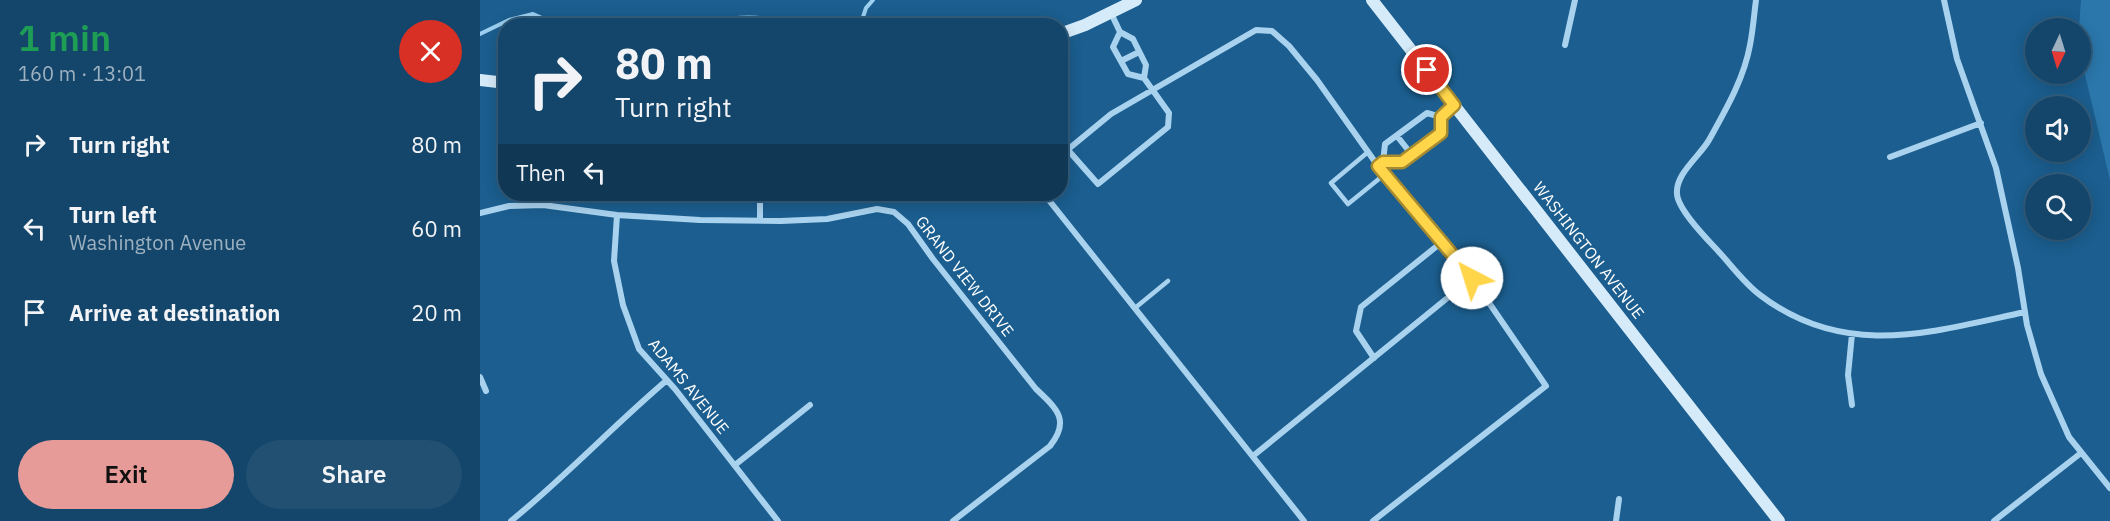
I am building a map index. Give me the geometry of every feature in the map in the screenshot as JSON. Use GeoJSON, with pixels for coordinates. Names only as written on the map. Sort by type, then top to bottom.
{"type":"FeatureCollection","features":[{"type":"Feature","properties":{"kind":"main road"},"geometry":{"type":"LineString","coordinates":[[1068,31],[1136,0]]}},
{"type":"Feature","properties":{"kind":"main road","name":"WASHINGTON AVENUE"},"geometry":{"type":"LineString","coordinates":[[1372,0],[1779,521]]}},
{"type":"Feature","properties":{"kind":"main road"},"geometry":{"type":"LineString","coordinates":[[480,80],[498,82]]}},
{"type":"Feature","properties":{"kind":"street"},"geometry":{"type":"LineString","coordinates":[[1565,45],[1575,0]]}},
{"type":"Feature","properties":{"kind":"street"},"geometry":{"type":"LineString","coordinates":[[1756,0],[1750,47],[1732,98],[1703,150],[1682,175],[1676,193],[1680,205],[1708,240],[1758,294],[1783,310],[1815,324],[1852,334],[1878,337],[1909,335],[2025,312]]}},
{"type":"Feature","properties":{"kind":"street"},"geometry":{"type":"LineString","coordinates":[[1944,0],[1957,59],[1996,168],[2025,312],[2041,374],[2065,428],[2081,453],[2110,488]]}},
{"type":"Feature","properties":{"kind":"street"},"geometry":{"type":"LineString","coordinates":[[1111,13],[1120,32],[1133,39],[1146,65],[1144,78]]}},
{"type":"Feature","properties":{"kind":"street"},"geometry":{"type":"LineString","coordinates":[[1120,32],[1113,47],[1128,74],[1144,78],[1152,88],[1170,113],[1168,127],[1098,184],[1068,150],[1111,114],[1152,88],[1256,30],[1272,31],[1289,46],[1317,80],[1368,152],[1381,164],[1385,174],[1472,278],[1546,386],[1373,521]]}},
{"type":"Feature","properties":{"kind":"street"},"geometry":{"type":"LineString","coordinates":[[1121,61],[1139,52]]}},
{"type":"Feature","properties":{"kind":"street"},"geometry":{"type":"LineString","coordinates":[[1381,164],[1402,162],[1441,133],[1441,117],[1454,105]]}},
{"type":"Feature","properties":{"kind":"street"},"geometry":{"type":"LineString","coordinates":[[1381,164],[1385,144],[1428,114],[1441,117]]}},
{"type":"Feature","properties":{"kind":"street"},"geometry":{"type":"LineString","coordinates":[[1890,157],[1981,123]]}},
{"type":"Feature","properties":{"kind":"street"},"geometry":{"type":"LineString","coordinates":[[1397,136],[1412,155]]}},
{"type":"Feature","properties":{"kind":"street"},"geometry":{"type":"LineString","coordinates":[[760,201],[760,220]]}},
{"type":"Feature","properties":{"kind":"street"},"geometry":{"type":"LineString","coordinates":[[1050,201],[1304,521]]}},
{"type":"Feature","properties":{"kind":"street","name":"GRAND VIEW DRIVE"},"geometry":{"type":"LineString","coordinates":[[480,213],[509,206],[543,205],[617,215],[700,220],[827,219],[878,209],[894,212],[908,224],[1036,389],[1053,405],[1060,420],[1059,434],[1050,446],[953,521]]}},
{"type":"Feature","properties":{"kind":"street","name":"ADAMS AVENUE"},"geometry":{"type":"LineString","coordinates":[[617,215],[614,261],[622,305],[639,349],[667,380],[778,521]]}},
{"type":"Feature","properties":{"kind":"street"},"geometry":{"type":"LineString","coordinates":[[1374,358],[1356,331],[1360,307],[1442,242]]}},
{"type":"Feature","properties":{"kind":"street"},"geometry":{"type":"LineString","coordinates":[[1253,456],[1472,278]]}},
{"type":"Feature","properties":{"kind":"street"},"geometry":{"type":"LineString","coordinates":[[1852,334],[1848,375],[1852,405]]}},
{"type":"Feature","properties":{"kind":"street"},"geometry":{"type":"LineString","coordinates":[[480,377],[486,391]]}},
{"type":"Feature","properties":{"kind":"street"},"geometry":{"type":"LineString","coordinates":[[511,521],[667,380]]}},
{"type":"Feature","properties":{"kind":"street"},"geometry":{"type":"LineString","coordinates":[[735,465],[810,405]]}},
{"type":"Feature","properties":{"kind":"street"},"geometry":{"type":"LineString","coordinates":[[1994,521],[2081,453]]}},
{"type":"Feature","properties":{"kind":"street"},"geometry":{"type":"LineString","coordinates":[[1616,521],[1619,499]]}},
{"type":"Feature","properties":{"kind":"lane"},"geometry":{"type":"LineString","coordinates":[[1368,152],[1331,183],[1348,204],[1385,174]]}},
{"type":"Feature","properties":{"kind":"lane"},"geometry":{"type":"LineString","coordinates":[[1135,308],[1168,282]]}},
{"type":"Feature","properties":{"kind":"shaded area"},"geometry":{"type":"Polygon","coordinates":[[[2081,0],[2110,0],[2110,180],[2087,84],[2091,84],[2091,18],[2080,18],[2081,0]]]}},
{"type":"Feature","properties":{"kind":"waterway"},"geometry":{"type":"LineString","coordinates":[[863,18],[866,8],[873,0]]}},
{"type":"Feature","properties":{"kind":"waterway"},"geometry":{"type":"LineString","coordinates":[[517,18],[533,14],[542,18]]}},
{"type":"Feature","properties":{"kind":"waterway"},"geometry":{"type":"LineString","coordinates":[[740,18],[753,18]]}},
{"type":"Feature","properties":{"kind":"waterway"},"geometry":{"type":"LineString","coordinates":[[480,34],[498,25]]}},
{"type":"Feature","properties":{"kind":"route"},"geometry":{"type":"LineString","coordinates":[[1427,70],[1454,105],[1441,117],[1441,133],[1402,162],[1383,162],[1378,166],[1472,278]]}}]}
